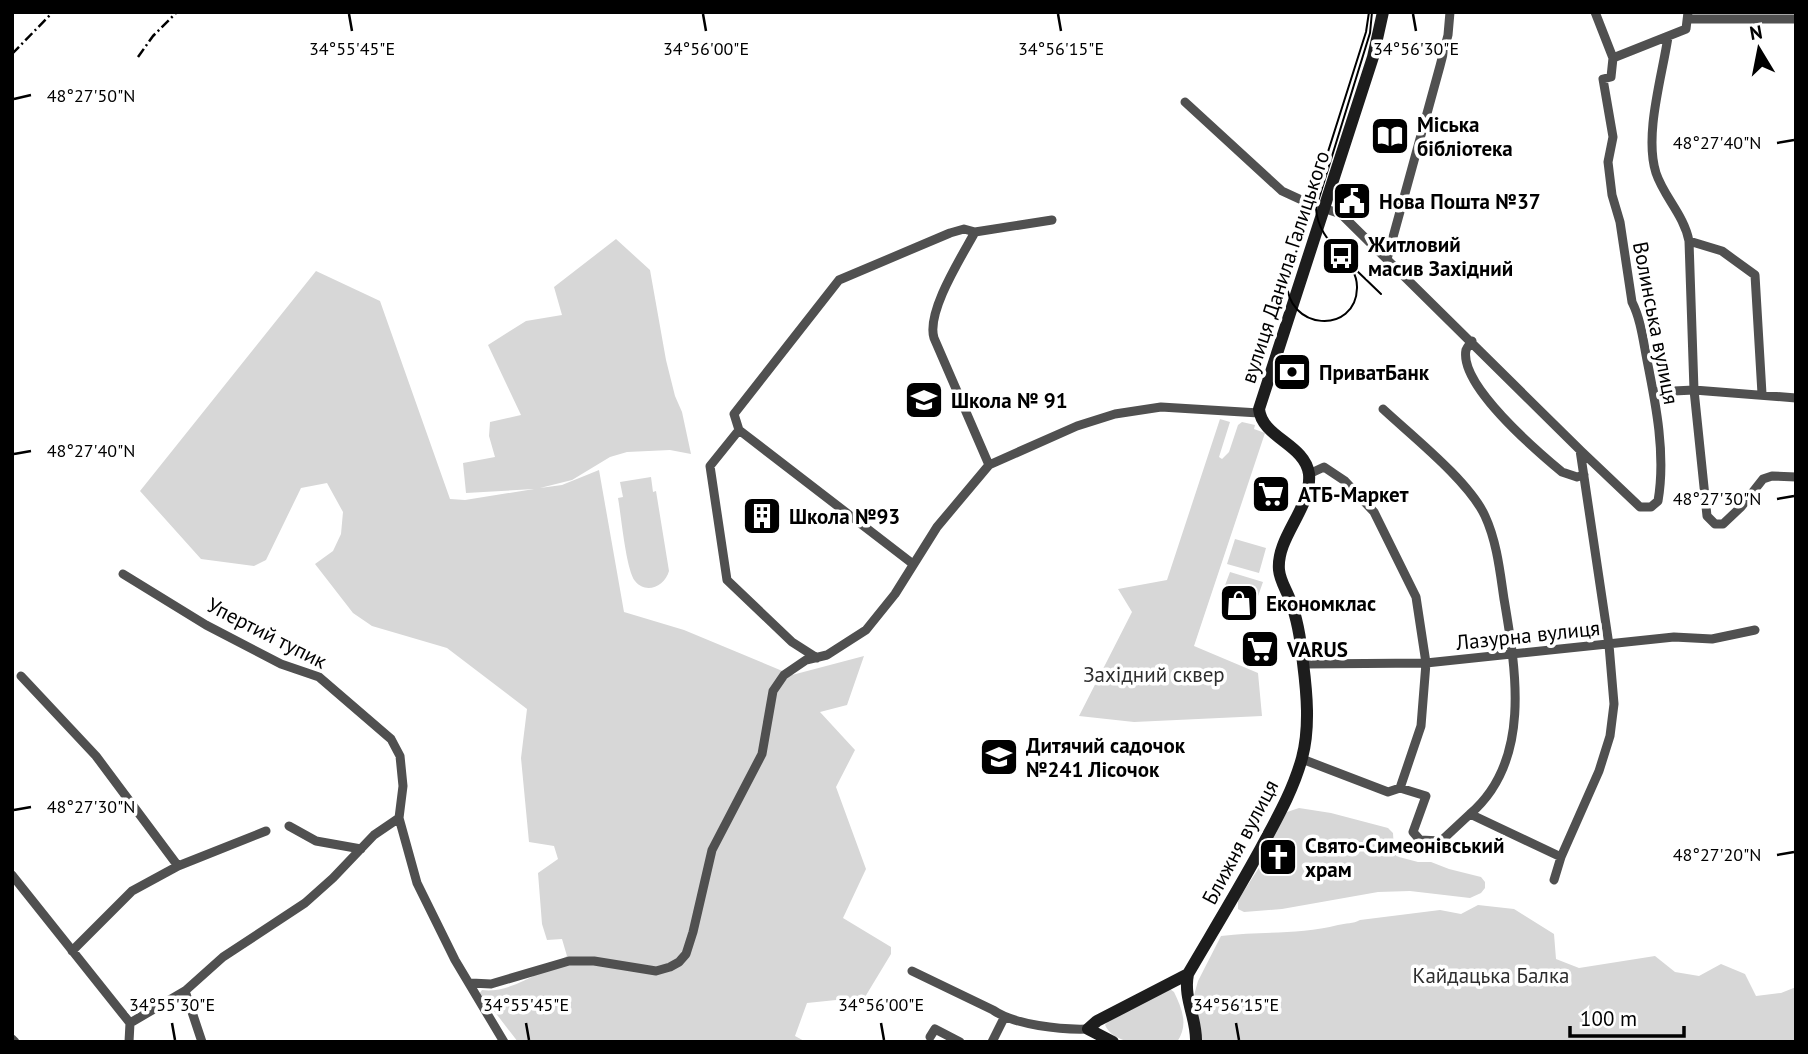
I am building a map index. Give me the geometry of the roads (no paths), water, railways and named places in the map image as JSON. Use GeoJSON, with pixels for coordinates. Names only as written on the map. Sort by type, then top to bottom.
{"type":"FeatureCollection","features":[{"type":"Feature","properties":{"kind":"street","name":"вулиця Данила Галицького"},"geometry":{"type":"LineString","coordinates":[[471,983],[491,984],[569,961],[594,961],[656,971],[679,962],[686,954],[693,932],[712,850],[762,754],[773,691],[784,675],[806,660],[841,648],[866,630],[895,594],[937,527],[989,464],[1077,426],[1122,413],[1182,407],[1259,413],[1373,57],[1383,12]]}},
{"type":"Feature","properties":{"kind":"street"},"geometry":{"type":"LineString","coordinates":[[1387,258],[1448,35],[1450,12]]}},
{"type":"Feature","properties":{"kind":"street"},"geometry":{"type":"LineString","coordinates":[[1594,12],[1613,58],[1686,29],[1688,15],[1764,15],[1796,19]]}},
{"type":"Feature","properties":{"kind":"street"},"geometry":{"type":"LineString","coordinates":[[1668,37],[1651,134],[1651,155],[1657,176],[1684,222],[1689,241],[1695,390],[1707,516],[1715,524],[1723,524],[1741,507],[1763,479],[1772,476],[1796,477]]}},
{"type":"Feature","properties":{"kind":"street","name":"Волинська вулиця"},"geometry":{"type":"LineString","coordinates":[[1185,102],[1282,191],[1341,214],[1640,507],[1651,507],[1658,501],[1661,456],[1653,392],[1639,315],[1632,302],[1608,162],[1613,137],[1602,79],[1611,77],[1613,58]]}},
{"type":"Feature","properties":{"kind":"street"},"geometry":{"type":"LineString","coordinates":[[913,564],[739,430],[734,414],[839,280],[964,229],[975,232],[1052,220]]}},
{"type":"Feature","properties":{"kind":"street"},"geometry":{"type":"LineString","coordinates":[[975,232],[935,310],[932,332],[989,464]]}},
{"type":"Feature","properties":{"kind":"street"},"geometry":{"type":"LineString","coordinates":[[1689,241],[1722,251],[1755,275],[1762,394]]}},
{"type":"Feature","properties":{"kind":"street"},"geometry":{"type":"LineString","coordinates":[[1472,341],[1466,350],[1467,362],[1486,400],[1562,472],[1577,477],[1584,475]]}},
{"type":"Feature","properties":{"kind":"street"},"geometry":{"type":"LineString","coordinates":[[1653,392],[1695,390],[1796,398]]}},
{"type":"Feature","properties":{"kind":"street"},"geometry":{"type":"LineString","coordinates":[[1302,759],[1388,792],[1400,788],[1426,796],[1413,832],[1420,840],[1441,842],[1479,807],[1498,778],[1510,748],[1516,700],[1513,654],[1497,556],[1485,517],[1472,495],[1383,409]]}},
{"type":"Feature","properties":{"kind":"street"},"geometry":{"type":"LineString","coordinates":[[1259,413],[1265,426],[1295,452],[1309,474],[1324,467],[1345,481],[1374,512],[1416,597],[1426,663],[1421,726],[1400,788]]}},
{"type":"Feature","properties":{"kind":"street"},"geometry":{"type":"LineString","coordinates":[[739,430],[710,466],[727,580],[792,642],[817,658]]}},
{"type":"Feature","properties":{"kind":"street"},"geometry":{"type":"LineString","coordinates":[[1554,880],[1561,857],[1599,771],[1610,736],[1614,704],[1609,645],[1580,450]]}},
{"type":"Feature","properties":{"kind":"street","name":"Ближня вулиця"},"geometry":{"type":"LineString","coordinates":[[1188,974],[1278,821],[1302,759],[1307,718],[1304,664],[1297,619],[1279,574],[1279,567],[1303,501],[1309,474]]}},
{"type":"Feature","properties":{"kind":"street","name":"Упертий тупик"},"geometry":{"type":"LineString","coordinates":[[122,574],[206,625],[281,664],[319,677],[391,739],[400,755],[402,776],[399,818],[417,883],[455,960],[505,1042]]}},
{"type":"Feature","properties":{"kind":"street","name":"Лазурна вулиця"},"geometry":{"type":"LineString","coordinates":[[1304,664],[1426,663],[1674,637],[1712,639],[1755,630]]}},
{"type":"Feature","properties":{"kind":"street"},"geometry":{"type":"LineString","coordinates":[[21,676],[96,756],[178,866]]}},
{"type":"Feature","properties":{"kind":"street"},"geometry":{"type":"LineString","coordinates":[[1470,814],[1561,857]]}},
{"type":"Feature","properties":{"kind":"street"},"geometry":{"type":"LineString","coordinates":[[130,1023],[185,990],[223,957],[305,903],[374,835],[399,818]]}},
{"type":"Feature","properties":{"kind":"street"},"geometry":{"type":"LineString","coordinates":[[289,826],[316,841],[361,849]]}},
{"type":"Feature","properties":{"kind":"street"},"geometry":{"type":"LineString","coordinates":[[72,951],[132,891],[178,866],[266,831]]}},
{"type":"Feature","properties":{"kind":"street"},"geometry":{"type":"LineString","coordinates":[[12,875],[130,1023],[129,1042]]}},
{"type":"Feature","properties":{"kind":"street"},"geometry":{"type":"LineString","coordinates":[[912,971],[993,1010],[1004,1018],[1071,1030],[1088,1030],[1112,1042]]}},
{"type":"Feature","properties":{"kind":"street"},"geometry":{"type":"LineString","coordinates":[[1088,1030],[1097,1021],[1188,974]]}},
{"type":"Feature","properties":{"kind":"street"},"geometry":{"type":"LineString","coordinates":[[1188,974],[1187,1001],[1198,1038]]}},
{"type":"Feature","properties":{"kind":"street"},"geometry":{"type":"LineString","coordinates":[[185,990],[202,1042]]}},
{"type":"Feature","properties":{"kind":"street"},"geometry":{"type":"LineString","coordinates":[[992,1042],[1004,1018]]}},
{"type":"Feature","properties":{"kind":"street"},"geometry":{"type":"LineString","coordinates":[[930,1037],[935,1029],[960,1042]]}},
{"type":"Feature","properties":{"kind":"tram line"},"geometry":{"type":"LineString","coordinates":[[1369,12],[1366,32],[1287,281],[1290,298],[1297,310],[1308,318],[1321,321],[1334,320],[1346,314],[1354,303],[1357,288],[1351,268],[1323,232],[1316,208],[1370,33],[1372,12]]}},
{"type":"Feature","properties":{"kind":"tram line"},"geometry":{"type":"LineString","coordinates":[[1354,268],[1381,294]]}},
{"type":"Feature","properties":{"kind":"railway"},"geometry":{"type":"LineString","coordinates":[[12,54],[53,12]]}},
{"type":"Feature","properties":{"kind":"railway"},"geometry":{"type":"LineString","coordinates":[[138,57],[153,36],[177,12]]}},
{"type":"Feature","properties":{"kind":"place","name":"Міська бібліотека"},"geometry":{"type":"Point","coordinates":[1390,136]}},
{"type":"Feature","properties":{"kind":"place","name":"Нова Пошта №37"},"geometry":{"type":"Point","coordinates":[1352,201]}},
{"type":"Feature","properties":{"kind":"place","name":"Житловий масив Західний"},"geometry":{"type":"Point","coordinates":[1341,256]}},
{"type":"Feature","properties":{"kind":"place","name":"ПриватБанк"},"geometry":{"type":"Point","coordinates":[1292,372]}},
{"type":"Feature","properties":{"kind":"place","name":"Школа № 91"},"geometry":{"type":"Point","coordinates":[924,400]}},
{"type":"Feature","properties":{"kind":"place","name":"АТБ-Маркет"},"geometry":{"type":"Point","coordinates":[1271,494]}},
{"type":"Feature","properties":{"kind":"place","name":"Школа №93"},"geometry":{"type":"Point","coordinates":[762,516]}},
{"type":"Feature","properties":{"kind":"place","name":"Економклас"},"geometry":{"type":"Point","coordinates":[1239,603]}},
{"type":"Feature","properties":{"kind":"place","name":"VARUS"},"geometry":{"type":"Point","coordinates":[1260,649]}},
{"type":"Feature","properties":{"kind":"place","name":"Дитячий садочок №241 Лісочок"},"geometry":{"type":"Point","coordinates":[999,757]}},
{"type":"Feature","properties":{"kind":"place","name":"Свято-Симеонівський храм"},"geometry":{"type":"Point","coordinates":[1278,857]}},
{"type":"Feature","properties":{"kind":"park label","name":"Західний сквер"},"geometry":{"type":"Point","coordinates":[1154,674]}},
{"type":"Feature","properties":{"kind":"park label","name":"Кайдацька Балка"},"geometry":{"type":"Point","coordinates":[1491,975]}}]}
